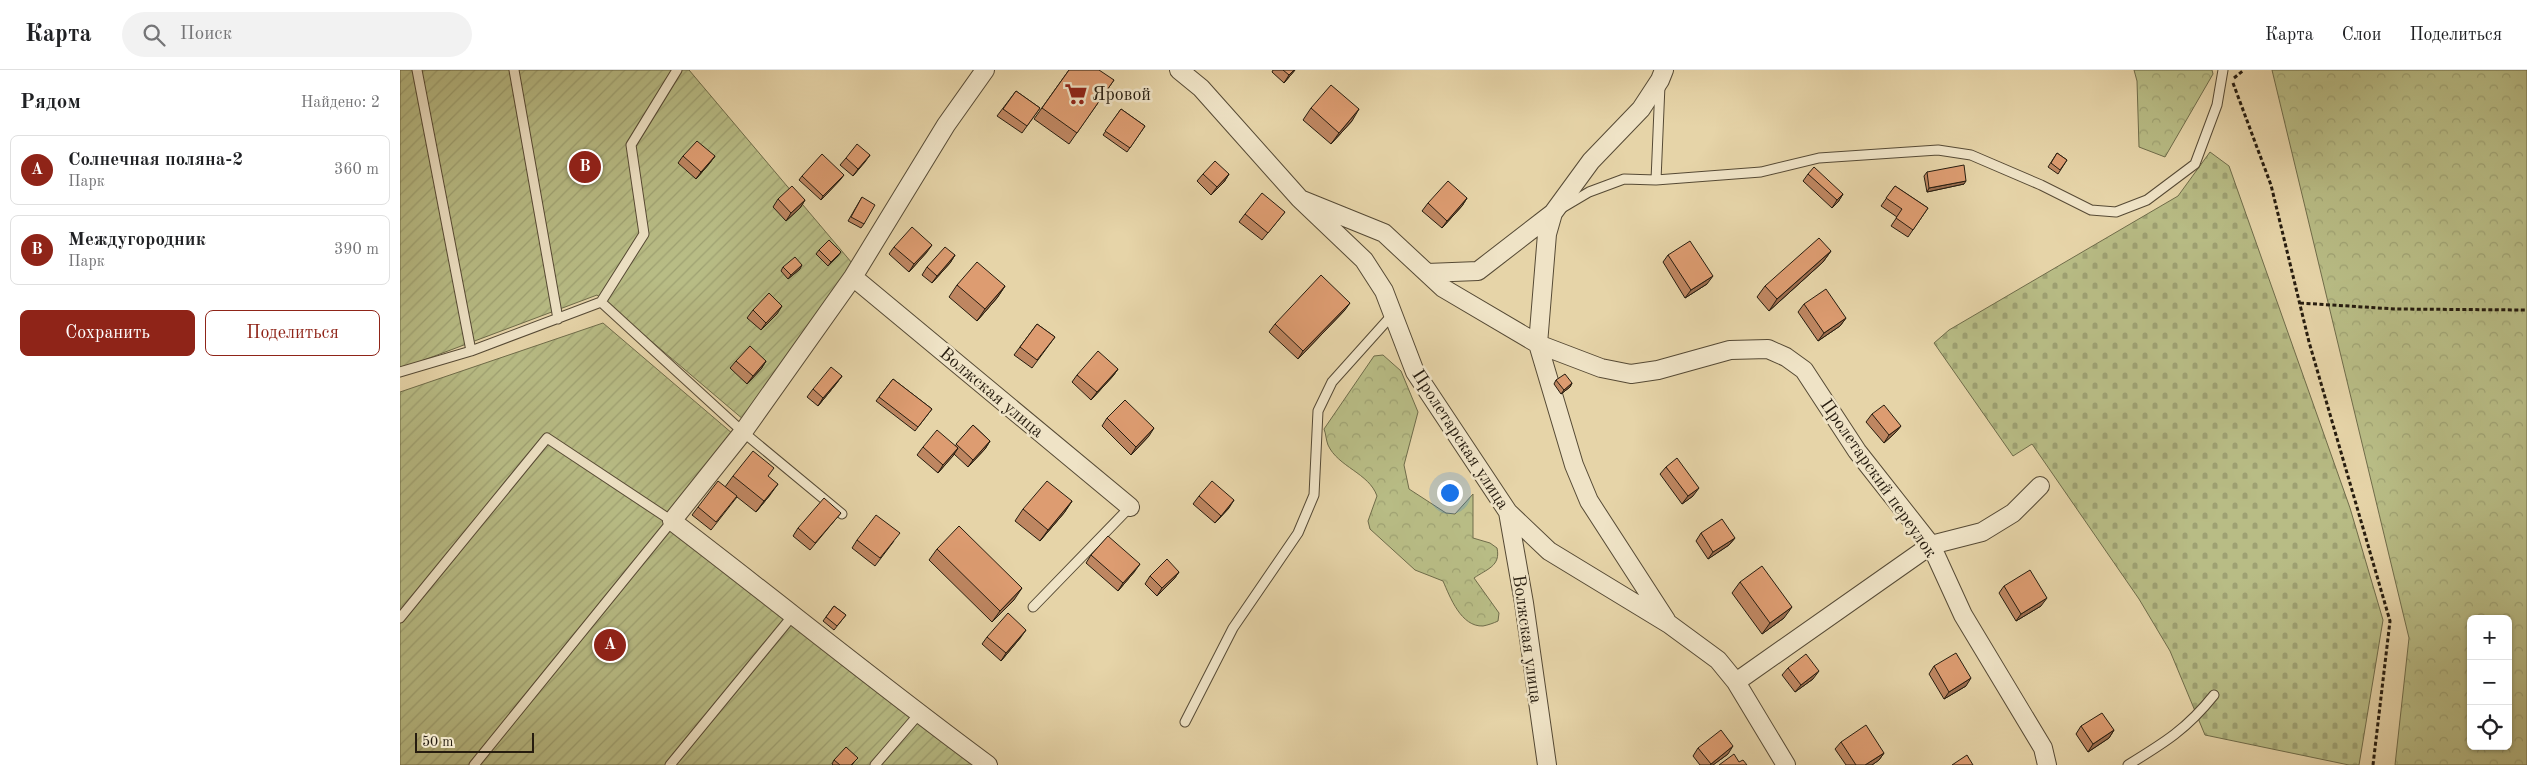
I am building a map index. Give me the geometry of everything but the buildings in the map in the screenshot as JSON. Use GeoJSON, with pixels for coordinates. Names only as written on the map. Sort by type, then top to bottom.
{"type":"FeatureCollection","features":[{"type":"Feature","properties":{"kind":"street"},"geometry":{"type":"LineString","coordinates":[[985,70],[946,125],[853,277],[743,432],[672,521],[794,614],[918,714],[988,765]]}},
{"type":"Feature","properties":{"kind":"street","name":"Пролетарская улица"},"geometry":{"type":"LineString","coordinates":[[1179,70],[1202,88],[1300,199],[1364,260],[1384,291],[1415,372],[1508,512],[1549,551],[1669,624],[1718,660],[1736,682],[1786,765]]}},
{"type":"Feature","properties":{"kind":"street"},"geometry":{"type":"LineString","coordinates":[[1192,70],[1202,88]]}},
{"type":"Feature","properties":{"kind":"street"},"geometry":{"type":"LineString","coordinates":[[1427,273],[1478,271],[1553,214],[1591,160],[1641,109],[1662,75]]}},
{"type":"Feature","properties":{"kind":"street","name":"Пролетарский переулок"},"geometry":{"type":"LineString","coordinates":[[1300,199],[1384,233],[1443,288],[1538,344],[1601,368],[1631,374],[1658,370],[1730,350],[1768,349],[1786,357],[1804,370],[1857,452],[1931,546],[1963,615],[2043,748],[2047,765]]}},
{"type":"Feature","properties":{"kind":"street"},"geometry":{"type":"LineString","coordinates":[[1553,214],[1547,234],[1538,344],[1574,465],[1590,501],[1669,624]]}},
{"type":"Feature","properties":{"kind":"street","name":"Волжская улица"},"geometry":{"type":"LineString","coordinates":[[853,277],[1130,507]]}},
{"type":"Feature","properties":{"kind":"street"},"geometry":{"type":"LineString","coordinates":[[1736,682],[1931,546],[1982,532],[2013,513],[2040,486]]}},
{"type":"Feature","properties":{"kind":"street","name":"Волжская улица"},"geometry":{"type":"LineString","coordinates":[[1508,512],[1524,602],[1547,765]]}},
{"type":"Feature","properties":{"kind":"lane"},"geometry":{"type":"LineString","coordinates":[[417,70],[471,351]]}},
{"type":"Feature","properties":{"kind":"lane"},"geometry":{"type":"LineString","coordinates":[[514,70],[558,319]]}},
{"type":"Feature","properties":{"kind":"lane"},"geometry":{"type":"LineString","coordinates":[[400,372],[471,351],[601,302],[644,234],[631,145],[677,70]]}},
{"type":"Feature","properties":{"kind":"lane"},"geometry":{"type":"LineString","coordinates":[[1553,214],[1589,192],[1624,179],[1656,180],[1761,172],[1818,158],[1938,150],[1971,155],[2041,185],[2091,210],[2116,212],[2147,200],[2195,164],[2217,105],[2223,70]]}},
{"type":"Feature","properties":{"kind":"lane"},"geometry":{"type":"LineString","coordinates":[[1656,180],[1662,75]]}},
{"type":"Feature","properties":{"kind":"lane"},"geometry":{"type":"LineString","coordinates":[[601,302],[743,432],[842,514]]}},
{"type":"Feature","properties":{"kind":"lane"},"geometry":{"type":"LineString","coordinates":[[1185,722],[1233,628],[1298,533],[1314,495],[1318,411],[1332,382],[1394,314]]}},
{"type":"Feature","properties":{"kind":"lane"},"geometry":{"type":"LineString","coordinates":[[400,618],[547,438],[672,521],[474,765]]}},
{"type":"Feature","properties":{"kind":"lane"},"geometry":{"type":"LineString","coordinates":[[1033,607],[1130,507]]}},
{"type":"Feature","properties":{"kind":"lane"},"geometry":{"type":"LineString","coordinates":[[670,765],[794,614]]}},
{"type":"Feature","properties":{"kind":"lane"},"geometry":{"type":"LineString","coordinates":[[2128,765],[2174,738],[2198,715],[2214,695]]}},
{"type":"Feature","properties":{"kind":"lane"},"geometry":{"type":"LineString","coordinates":[[875,765],[918,714]]}},
{"type":"Feature","properties":{"kind":"path"},"geometry":{"type":"LineString","coordinates":[[2230,70],[2271,185],[2309,342],[2390,621],[2373,765]]}},
{"type":"Feature","properties":{"kind":"path"},"geometry":{"type":"LineString","coordinates":[[2232,79],[2244,70]]}},
{"type":"Feature","properties":{"kind":"path"},"geometry":{"type":"LineString","coordinates":[[2300,303],[2395,309],[2527,310]]}},
{"type":"Feature","properties":{"kind":"green space"},"geometry":{"type":"Polygon","coordinates":[[[400,70],[689,70],[852,263],[744,420],[597,295],[400,369],[400,70]]]}},
{"type":"Feature","properties":{"kind":"green space"},"geometry":{"type":"Polygon","coordinates":[[[2134,70],[2212,70],[2213,74],[2165,157],[2139,147],[2137,81],[2134,70]]]}},
{"type":"Feature","properties":{"kind":"green space"},"geometry":{"type":"Polygon","coordinates":[[[2272,70],[2527,70],[2527,765],[2395,765],[2409,638],[2272,70]]]}},
{"type":"Feature","properties":{"kind":"green space"},"geometry":{"type":"Polygon","coordinates":[[[2210,152],[2229,166],[2350,508],[2383,620],[2359,765],[2349,765],[2205,735],[2170,651],[2139,599],[2032,444],[2013,456],[1934,343],[1949,330],[2178,196],[2210,152]]]}},
{"type":"Feature","properties":{"kind":"green space"},"geometry":{"type":"Polygon","coordinates":[[[603,323],[733,434],[665,524],[974,765],[400,765],[400,392],[603,323]]]}},
{"type":"Feature","properties":{"kind":"green space"},"geometry":{"type":"Polygon","coordinates":[[[1383,355],[1401,371],[1418,412],[1404,465],[1409,489],[1446,513],[1455,514],[1473,494],[1473,538],[1490,543],[1497,548],[1498,554],[1492,566],[1474,578],[1499,613],[1498,621],[1483,626],[1468,622],[1457,610],[1443,581],[1415,570],[1370,529],[1368,521],[1377,496],[1373,488],[1339,459],[1328,445],[1324,429],[1374,356],[1383,355]]]}},
{"type":"Feature","properties":{"kind":"place","name":"Яровой"},"geometry":{"type":"Point","coordinates":[1076,94]}},
{"type":"Feature","properties":{"kind":"place","name":"Междугородник"},"geometry":{"type":"Point","coordinates":[585,167]}},
{"type":"Feature","properties":{"kind":"place","name":"Солнечная поляна-2"},"geometry":{"type":"Point","coordinates":[610,645]}}]}
